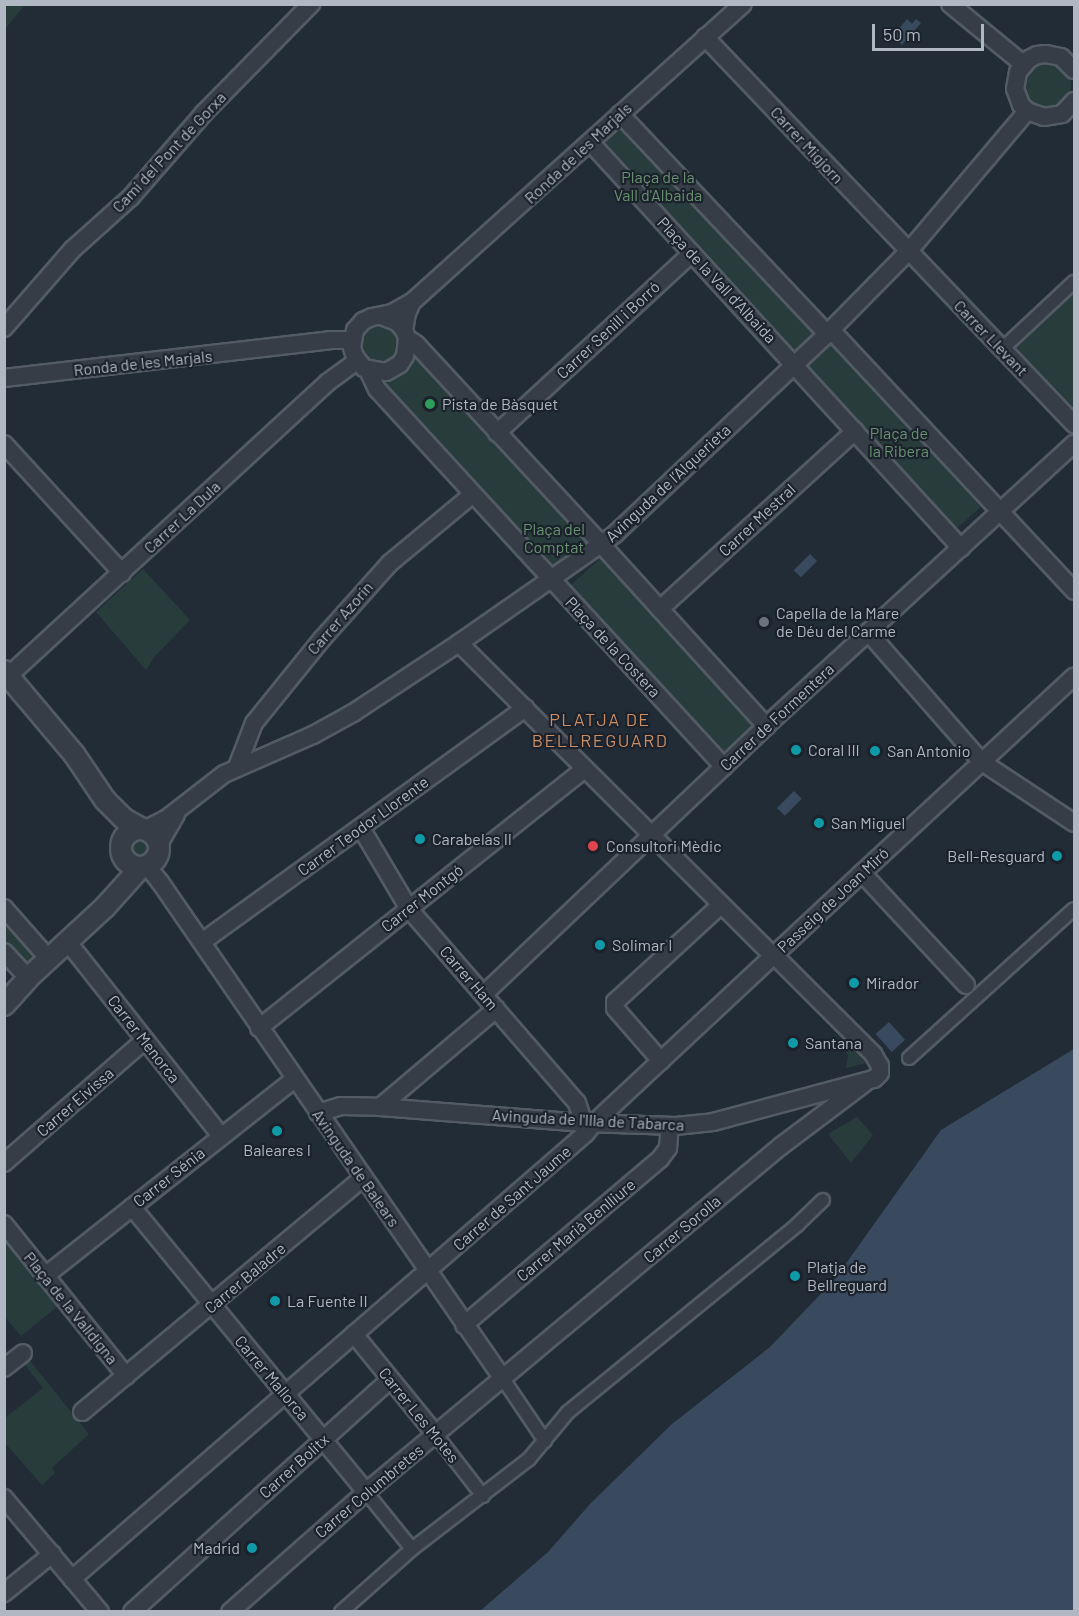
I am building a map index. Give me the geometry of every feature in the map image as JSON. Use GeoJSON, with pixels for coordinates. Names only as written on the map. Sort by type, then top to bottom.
{"type":"FeatureCollection","features":[{"type":"Feature","properties":{"kind":"street","name":"Camí del Pont de Gorxa"},"geometry":{"type":"LineString","coordinates":[[4,328],[73,249],[131,197],[204,112],[311,4]]}},
{"type":"Feature","properties":{"kind":"street","name":"Ronda de les Marjals"},"geometry":{"type":"LineString","coordinates":[[412,302],[743,4]]}},
{"type":"Feature","properties":{"kind":"street"},"geometry":{"type":"LineString","coordinates":[[950,4],[1023,64]]}},
{"type":"Feature","properties":{"kind":"street","name":"Carrer Migjorn"},"geometry":{"type":"LineString","coordinates":[[705,37],[908,252]]}},
{"type":"Feature","properties":{"kind":"street"},"geometry":{"type":"LineString","coordinates":[[1074,69],[1061,57],[1045,54],[1029,59],[1023,64],[1015,80],[1015,88],[1021,105],[1035,116],[1054,117],[1070,108],[1074,101]]}},
{"type":"Feature","properties":{"kind":"street","name":"Avinguda de l’Alquerieta"},"geometry":{"type":"LineString","coordinates":[[142,849],[180,809],[206,786],[237,767],[344,719],[459,643],[601,544],[829,332],[908,252],[1027,111]]}},
{"type":"Feature","properties":{"kind":"street"},"geometry":{"type":"LineString","coordinates":[[620,114],[1074,591]]}},
{"type":"Feature","properties":{"kind":"street","name":"Plaça de la Vall d’Albaida"},"geometry":{"type":"LineString","coordinates":[[590,142],[795,364]]}},
{"type":"Feature","properties":{"kind":"street","name":"Carrer Senill i Borró"},"geometry":{"type":"LineString","coordinates":[[497,433],[692,252]]}},
{"type":"Feature","properties":{"kind":"street","name":"Carrer Llevant"},"geometry":{"type":"LineString","coordinates":[[908,252],[1074,424]]}},
{"type":"Feature","properties":{"kind":"street"},"geometry":{"type":"LineString","coordinates":[[1001,350],[1074,282]]}},
{"type":"Feature","properties":{"kind":"street"},"geometry":{"type":"LineString","coordinates":[[412,302],[381,316],[363,321],[355,330],[352,348],[374,386],[551,580]]}},
{"type":"Feature","properties":{"kind":"street"},"geometry":{"type":"LineString","coordinates":[[362,366],[386,372],[400,364],[405,356],[407,313],[412,302]]}},
{"type":"Feature","properties":{"kind":"street"},"geometry":{"type":"LineString","coordinates":[[381,316],[391,318],[416,344],[765,726]]}},
{"type":"Feature","properties":{"kind":"street","name":"Ronda de les Marjals"},"geometry":{"type":"LineString","coordinates":[[4,378],[330,340],[352,340]]}},
{"type":"Feature","properties":{"kind":"street"},"geometry":{"type":"LineString","coordinates":[[795,364],[961,548]]}},
{"type":"Feature","properties":{"kind":"street","name":"Carrer La Dula"},"geometry":{"type":"LineString","coordinates":[[6,676],[122,573],[320,389],[362,366]]}},
{"type":"Feature","properties":{"kind":"street","name":"Carrer Mestral"},"geometry":{"type":"LineString","coordinates":[[660,609],[855,430]]}},
{"type":"Feature","properties":{"kind":"street"},"geometry":{"type":"LineString","coordinates":[[4,444],[122,573]]}},
{"type":"Feature","properties":{"kind":"street","name":"Carrer de Formentera"},"geometry":{"type":"LineString","coordinates":[[484,994],[653,836],[765,726],[1074,444]]}},
{"type":"Feature","properties":{"kind":"street","name":"Carrer Azorín"},"geometry":{"type":"LineString","coordinates":[[237,767],[247,734],[254,723],[322,639],[390,562],[473,494]]}},
{"type":"Feature","properties":{"kind":"street","name":"Plaça de la Costera"},"geometry":{"type":"LineString","coordinates":[[551,580],[724,767]]}},
{"type":"Feature","properties":{"kind":"street"},"geometry":{"type":"LineString","coordinates":[[868,632],[982,762],[1074,823]]}},
{"type":"Feature","properties":{"kind":"street"},"geometry":{"type":"LineString","coordinates":[[459,643],[873,1054],[880,1066],[879,1075],[865,1083]]}},
{"type":"Feature","properties":{"kind":"street"},"geometry":{"type":"LineString","coordinates":[[4,1005],[48,958],[111,899],[142,849],[74,754],[6,676]]}},
{"type":"Feature","properties":{"kind":"street","name":"Passeig de Joan Miró"},"geometry":{"type":"LineString","coordinates":[[589,1123],[661,1061],[1074,677]]}},
{"type":"Feature","properties":{"kind":"street","name":"Carrer Teodor Llorente"},"geometry":{"type":"LineString","coordinates":[[201,942],[525,708]]}},
{"type":"Feature","properties":{"kind":"street","name":"Carrer Montgó"},"geometry":{"type":"LineString","coordinates":[[260,1028],[585,769]]}},
{"type":"Feature","properties":{"kind":"street","name":"Carrer Ham"},"geometry":{"type":"LineString","coordinates":[[361,828],[409,909],[577,1103],[589,1123]]}},
{"type":"Feature","properties":{"kind":"street","name":"Avinguda de Balears"},"geometry":{"type":"LineString","coordinates":[[142,849],[169,894],[294,1080],[545,1441]]}},
{"type":"Feature","properties":{"kind":"street"},"geometry":{"type":"LineString","coordinates":[[862,873],[971,991]]}},
{"type":"Feature","properties":{"kind":"street"},"geometry":{"type":"LineString","coordinates":[[661,1061],[615,1008],[615,1002],[721,904]]}},
{"type":"Feature","properties":{"kind":"street"},"geometry":{"type":"LineString","coordinates":[[4,908],[48,958]]}},
{"type":"Feature","properties":{"kind":"street"},"geometry":{"type":"LineString","coordinates":[[909,1058],[971,991],[1074,909]]}},
{"type":"Feature","properties":{"kind":"street","name":"Carrer Menorca"},"geometry":{"type":"LineString","coordinates":[[67,941],[221,1136]]}},
{"type":"Feature","properties":{"kind":"street"},"geometry":{"type":"LineString","coordinates":[[4,952],[28,978]]}},
{"type":"Feature","properties":{"kind":"street"},"geometry":{"type":"LineString","coordinates":[[380,1107],[496,1009]]}},
{"type":"Feature","properties":{"kind":"street","name":"Carrer Eivissa"},"geometry":{"type":"LineString","coordinates":[[4,1163],[145,1040]]}},
{"type":"Feature","properties":{"kind":"street","name":"Carrer Sénia"},"geometry":{"type":"LineString","coordinates":[[45,1276],[294,1080]]}},
{"type":"Feature","properties":{"kind":"street","name":"Avinguda de l'Illa de Tabarca"},"geometry":{"type":"LineString","coordinates":[[318,1113],[341,1106],[380,1107],[589,1123],[670,1126],[713,1122],[865,1083]]}},
{"type":"Feature","properties":{"kind":"street","name":"Carrer Sorolla"},"geometry":{"type":"LineString","coordinates":[[503,1379],[781,1146],[865,1083]]}},
{"type":"Feature","properties":{"kind":"street","name":"Carrer de Sant Jaume"},"geometry":{"type":"LineString","coordinates":[[72,1579],[157,1502],[585,1134],[589,1123]]}},
{"type":"Feature","properties":{"kind":"street","name":"Carrer Marià Benlliure"},"geometry":{"type":"LineString","coordinates":[[464,1324],[663,1155],[669,1142],[670,1126]]}},
{"type":"Feature","properties":{"kind":"street","name":"Carrer Baladre"},"geometry":{"type":"LineString","coordinates":[[126,1376],[363,1178]]}},
{"type":"Feature","properties":{"kind":"street"},"geometry":{"type":"LineString","coordinates":[[341,1611],[412,1549],[483,1496],[545,1441],[568,1412],[797,1225],[823,1200]]}},
{"type":"Feature","properties":{"kind":"street","name":"Carrer Mallorca"},"geometry":{"type":"LineString","coordinates":[[132,1207],[412,1549]]}},
{"type":"Feature","properties":{"kind":"street","name":"Plaça de la Valldigna"},"geometry":{"type":"LineString","coordinates":[[4,1224],[126,1376],[82,1412]]}},
{"type":"Feature","properties":{"kind":"street","name":"Carrer Les Motes"},"geometry":{"type":"LineString","coordinates":[[354,1334],[483,1496]]}},
{"type":"Feature","properties":{"kind":"street"},"geometry":{"type":"LineString","coordinates":[[4,1368],[23,1353]]}},
{"type":"Feature","properties":{"kind":"street","name":"Carrer Columbretes"},"geometry":{"type":"LineString","coordinates":[[234,1608],[366,1492],[503,1379]]}},
{"type":"Feature","properties":{"kind":"street","name":"Carrer Bolitx"},"geometry":{"type":"LineString","coordinates":[[132,1611],[390,1380]]}},
{"type":"Feature","properties":{"kind":"street"},"geometry":{"type":"LineString","coordinates":[[4,1498],[99,1611]]}},
{"type":"Feature","properties":{"kind":"street"},"geometry":{"type":"LineString","coordinates":[[4,1593],[52,1554]]}},
{"type":"Feature","properties":{"kind":"green space"},"geometry":{"type":"Polygon","coordinates":[[[4,5],[25,5],[5,29],[4,5]]]}},
{"type":"Feature","properties":{"kind":"green space"},"geometry":{"type":"Polygon","coordinates":[[[1047,62],[1064,69],[1071,86],[1064,103],[1047,110],[1030,103],[1023,86],[1030,69],[1047,62]]]}},
{"type":"Feature","properties":{"kind":"green space","name":"Plaça de la Vall d'Albaida"},"geometry":{"type":"Polygon","coordinates":[[[621,124],[815,332],[791,354],[598,146],[621,124]]]}},
{"type":"Feature","properties":{"kind":"green space"},"geometry":{"type":"Polygon","coordinates":[[[1074,288],[1074,408],[1013,344],[1074,288]]]}},
{"type":"Feature","properties":{"kind":"green space"},"geometry":{"type":"Polygon","coordinates":[[[379,326],[392,332],[398,345],[392,358],[379,364],[366,358],[360,345],[366,332],[379,326]]]}},
{"type":"Feature","properties":{"kind":"green space","name":"Plaça de la Ribera"},"geometry":{"type":"Polygon","coordinates":[[[832,342],[981,507],[954,531],[805,366],[832,342]]]}},
{"type":"Feature","properties":{"kind":"green space","name":"Plaça del Comptat"},"geometry":{"type":"Polygon","coordinates":[[[412,351],[589,541],[556,572],[379,382],[412,351]]]}},
{"type":"Feature","properties":{"kind":"green space"},"geometry":{"type":"Polygon","coordinates":[[[602,557],[754,726],[721,755],[569,586],[602,557]]]}},
{"type":"Feature","properties":{"kind":"green space"},"geometry":{"type":"Polygon","coordinates":[[[143,569],[190,620],[155,656],[146,670],[96,612],[143,569]]]}},
{"type":"Feature","properties":{"kind":"green space"},"geometry":{"type":"Polygon","coordinates":[[[139,836],[148,840],[152,849],[148,858],[139,862],[130,858],[126,849],[130,840],[139,836]]]}},
{"type":"Feature","properties":{"kind":"green space"},"geometry":{"type":"Polygon","coordinates":[[[4,915],[39,953],[24,968],[5,946],[4,915]]]}},
{"type":"Feature","properties":{"kind":"green space"},"geometry":{"type":"Polygon","coordinates":[[[842,1039],[866,1063],[846,1068],[848,1055],[840,1042],[842,1039]]]}},
{"type":"Feature","properties":{"kind":"green space"},"geometry":{"type":"Polygon","coordinates":[[[857,1117],[873,1135],[851,1163],[828,1134],[857,1117]]]}},
{"type":"Feature","properties":{"kind":"green space"},"geometry":{"type":"Polygon","coordinates":[[[4,1237],[58,1306],[21,1336],[5,1317],[4,1237]]]}},
{"type":"Feature","properties":{"kind":"green space"},"geometry":{"type":"Polygon","coordinates":[[[26,1356],[89,1434],[52,1468],[55,1473],[42,1485],[5,1443],[5,1418],[43,1388],[21,1360],[26,1356]]]}},
{"type":"Feature","properties":{"kind":"water"},"geometry":{"type":"Polygon","coordinates":[[[907,19],[912,24],[916,19],[921,23],[902,45],[893,36],[907,19]]]}},
{"type":"Feature","properties":{"kind":"water"},"geometry":{"type":"Polygon","coordinates":[[[810,554],[817,561],[801,577],[794,570],[810,554]]]}},
{"type":"Feature","properties":{"kind":"water"},"geometry":{"type":"Polygon","coordinates":[[[794,791],[802,799],[785,816],[777,808],[794,791]]]}},
{"type":"Feature","properties":{"kind":"water"},"geometry":{"type":"Polygon","coordinates":[[[889,1022],[905,1040],[892,1052],[876,1034],[889,1022]]]}},
{"type":"Feature","properties":{"kind":"water"},"geometry":{"type":"Polygon","coordinates":[[[1074,1049],[1074,1611],[480,1611],[548,1552],[590,1504],[672,1424],[770,1347],[835,1279],[941,1130],[1074,1049]]]}},
{"type":"Feature","properties":{"kind":"place","name":"Pista de Bàsquet"},"geometry":{"type":"Point","coordinates":[430,404]}},
{"type":"Feature","properties":{"kind":"place","name":"Capella de la Mare de Déu del Carme"},"geometry":{"type":"Point","coordinates":[764,622]}},
{"type":"Feature","properties":{"kind":"place","name":"Coral III"},"geometry":{"type":"Point","coordinates":[796,750]}},
{"type":"Feature","properties":{"kind":"place","name":"San Antonio"},"geometry":{"type":"Point","coordinates":[875,751]}},
{"type":"Feature","properties":{"kind":"place","name":"San Miguel"},"geometry":{"type":"Point","coordinates":[819,823]}},
{"type":"Feature","properties":{"kind":"place","name":"Carabelas II"},"geometry":{"type":"Point","coordinates":[420,839]}},
{"type":"Feature","properties":{"kind":"place","name":"Consultori Mèdic"},"geometry":{"type":"Point","coordinates":[593,846]}},
{"type":"Feature","properties":{"kind":"place","name":"Bell-Resguard"},"geometry":{"type":"Point","coordinates":[1057,856]}},
{"type":"Feature","properties":{"kind":"place","name":"Solimar I"},"geometry":{"type":"Point","coordinates":[600,945]}},
{"type":"Feature","properties":{"kind":"place","name":"Mirador"},"geometry":{"type":"Point","coordinates":[854,983]}},
{"type":"Feature","properties":{"kind":"place","name":"Santana"},"geometry":{"type":"Point","coordinates":[793,1043]}},
{"type":"Feature","properties":{"kind":"place","name":"Baleares I"},"geometry":{"type":"Point","coordinates":[277,1131]}},
{"type":"Feature","properties":{"kind":"place","name":"Platja de Bellreguard"},"geometry":{"type":"Point","coordinates":[795,1276]}},
{"type":"Feature","properties":{"kind":"place","name":"La Fuente II"},"geometry":{"type":"Point","coordinates":[275,1301]}},
{"type":"Feature","properties":{"kind":"place","name":"Madrid"},"geometry":{"type":"Point","coordinates":[252,1548]}},
{"type":"Feature","properties":{"kind":"district","name":"PLATJA DE BELLREGUARD"},"geometry":{"type":"Point","coordinates":[600,730]}}]}
